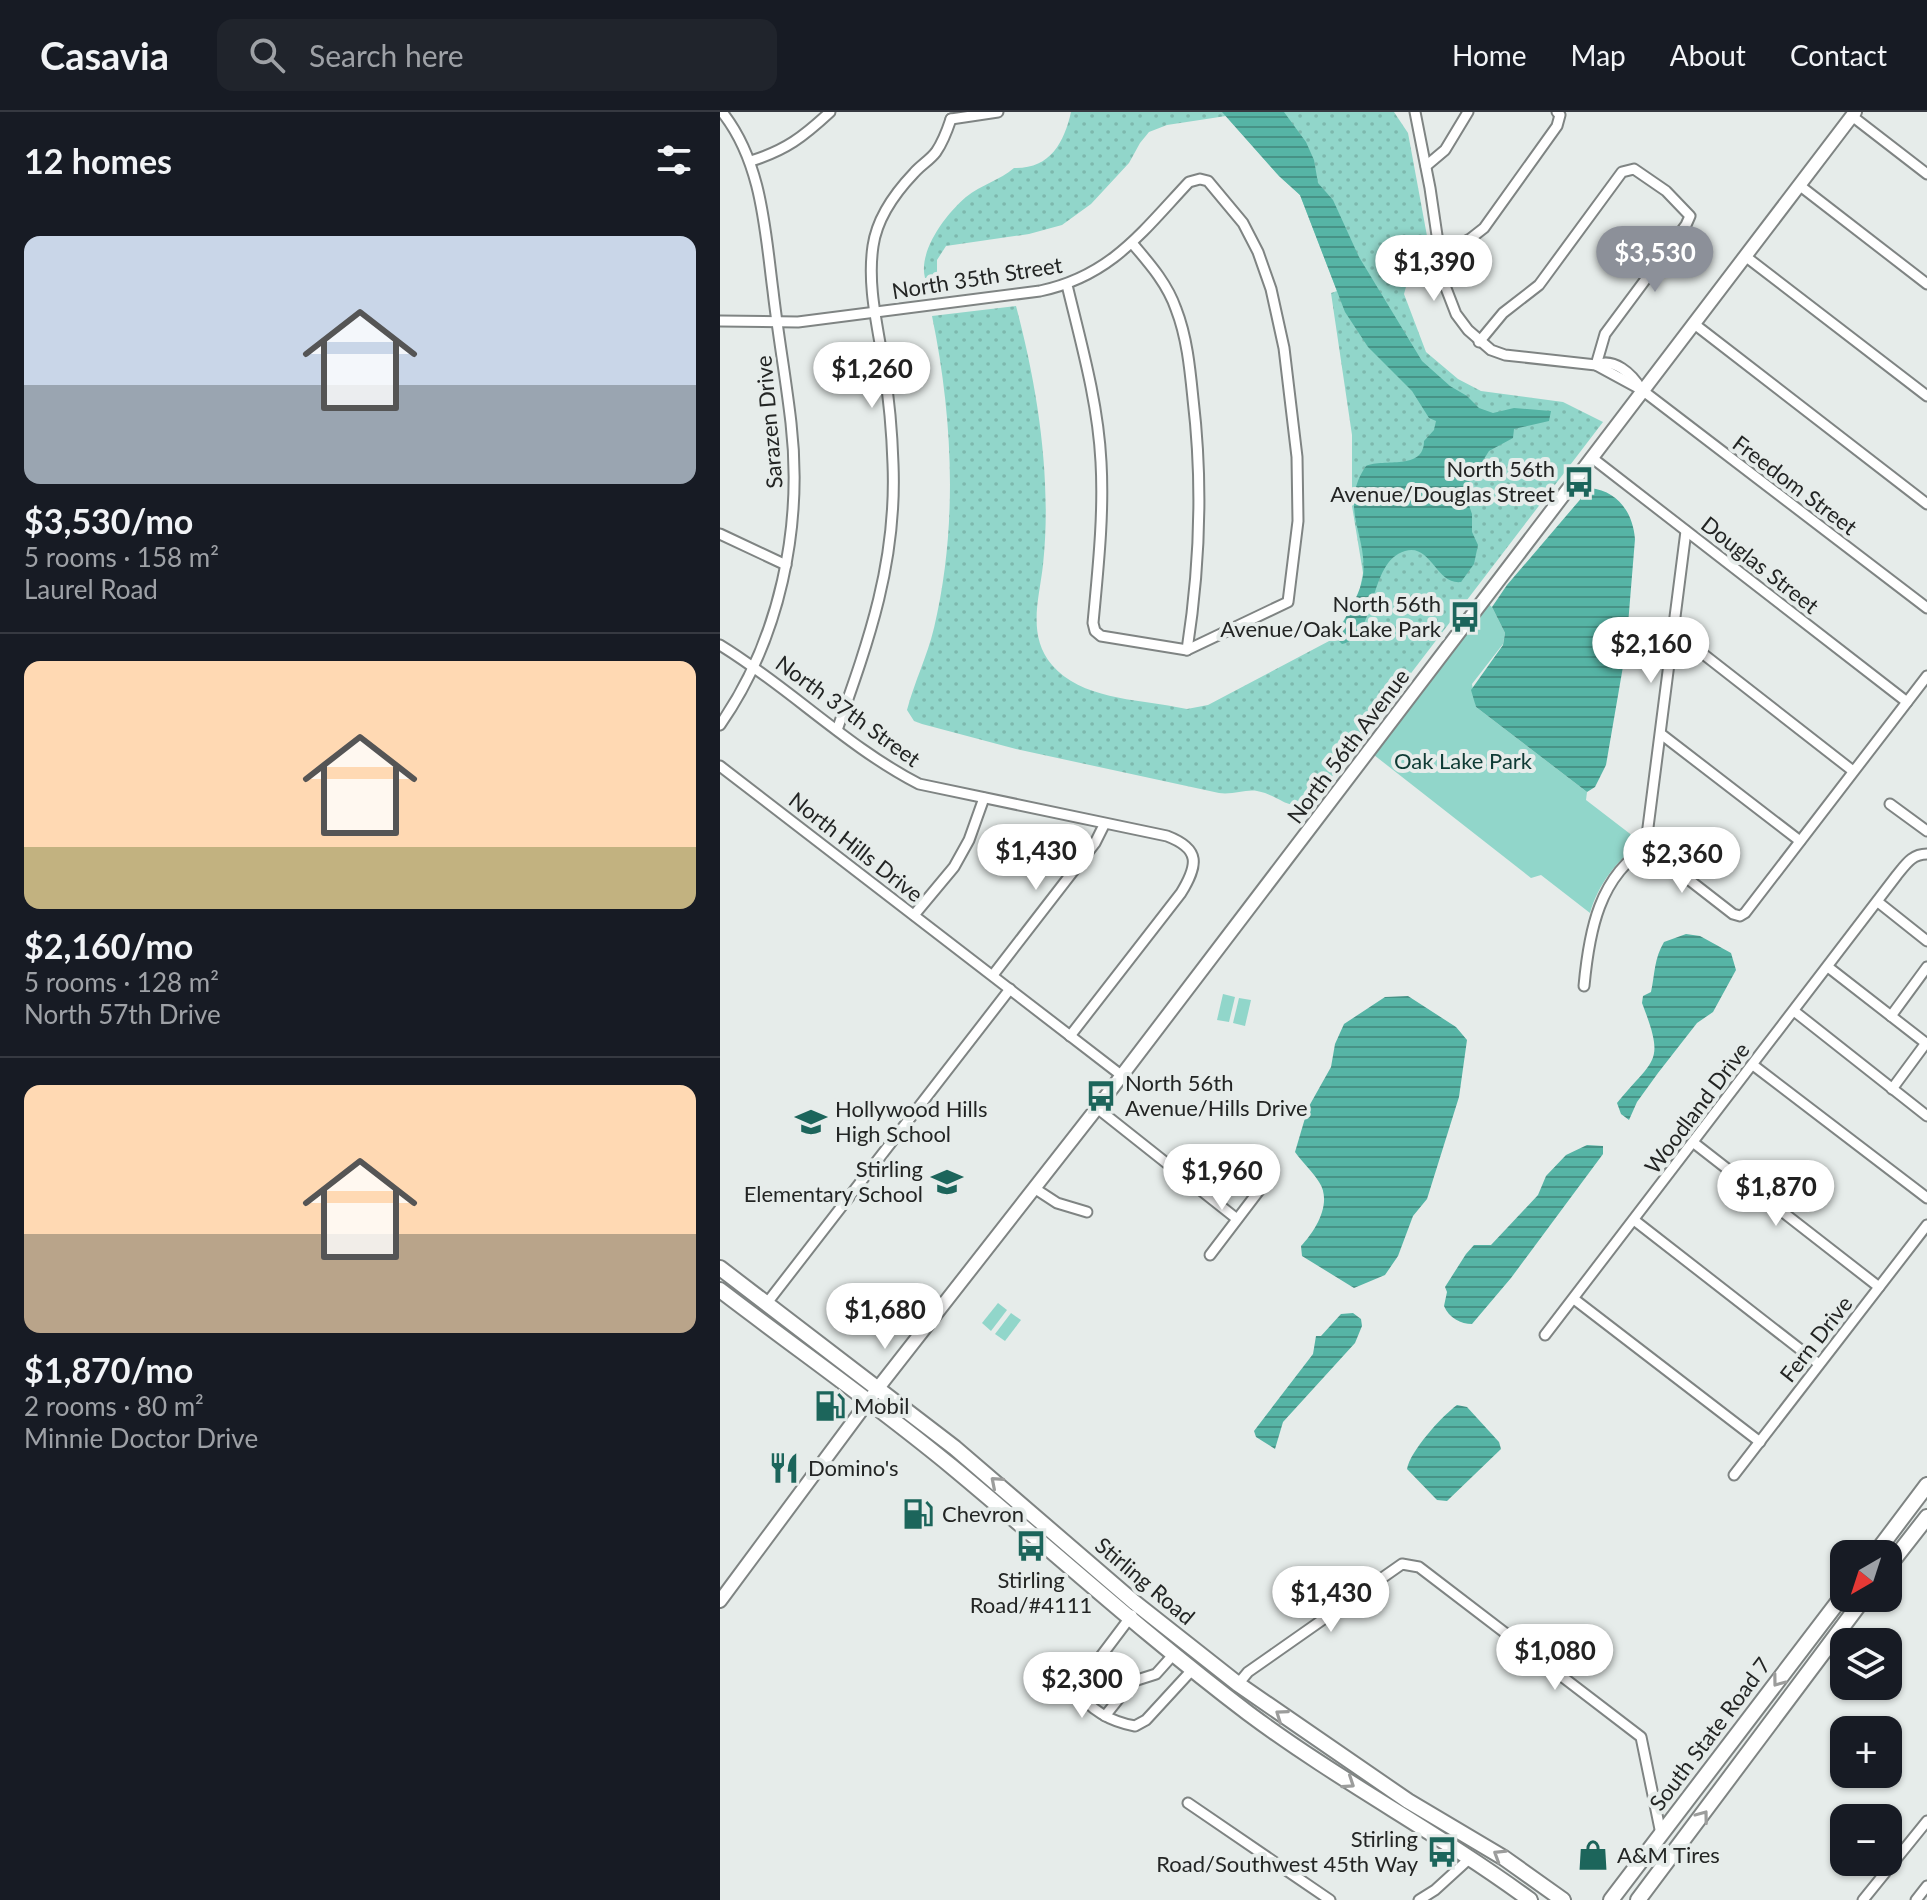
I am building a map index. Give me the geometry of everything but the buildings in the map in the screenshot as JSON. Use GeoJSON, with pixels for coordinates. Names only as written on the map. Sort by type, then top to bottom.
{"type":"FeatureCollection","features":[{"type":"Feature","properties":{"kind":"main road","name":"Stirling Road"},"geometry":{"type":"LineString","coordinates":[[720,1268],[976,1465],[1139,1606],[1238,1684],[1418,1807],[1504,1858],[1563,1900]]}},
{"type":"Feature","properties":{"kind":"main road","name":"Stirling Road"},"geometry":{"type":"LineString","coordinates":[[720,1290],[949,1464],[1129,1619],[1251,1715],[1530,1900]]}},
{"type":"Feature","properties":{"kind":"main road"},"geometry":{"type":"LineString","coordinates":[[738,1303],[767,1303]]}},
{"type":"Feature","properties":{"kind":"main road"},"geometry":{"type":"LineString","coordinates":[[1886,1540],[1927,1485]]}},
{"type":"Feature","properties":{"kind":"main road"},"geometry":{"type":"LineString","coordinates":[[1902,1549],[1927,1517]]}},
{"type":"Feature","properties":{"kind":"main road","name":"South State Road 7"},"geometry":{"type":"LineString","coordinates":[[1611,1900],[1830,1612]]}},
{"type":"Feature","properties":{"kind":"main road","name":"South State Road 7"},"geometry":{"type":"LineString","coordinates":[[1638,1900],[1854,1612]]}},
{"type":"Feature","properties":{"kind":"main road"},"geometry":{"type":"LineString","coordinates":[[1759,1706],[1757,1722],[1762,1737]]}},
{"type":"Feature","properties":{"kind":"main road"},"geometry":{"type":"LineString","coordinates":[[1390,1809],[1409,1812],[1418,1807]]}},
{"type":"Feature","properties":{"kind":"street","name":"Sarazen Drive"},"geometry":{"type":"LineString","coordinates":[[720,725],[754,666],[768,631],[786,565],[793,517],[794,474],[792,425],[763,212],[751,161],[722,112]]}},
{"type":"Feature","properties":{"kind":"street"},"geometry":{"type":"LineString","coordinates":[[751,161],[778,153],[800,139],[830,112]]}},
{"type":"Feature","properties":{"kind":"street"},"geometry":{"type":"LineString","coordinates":[[942,112],[951,119],[998,112]]}},
{"type":"Feature","properties":{"kind":"street"},"geometry":{"type":"LineString","coordinates":[[1415,112],[1444,283],[1456,314],[1479,342],[1505,355],[1596,365],[1605,334],[1690,216],[1666,191],[1634,169],[1622,172],[1539,285],[1503,313],[1479,342]]}},
{"type":"Feature","properties":{"kind":"street"},"geometry":{"type":"LineString","coordinates":[[1426,166],[1445,150],[1468,112]]}},
{"type":"Feature","properties":{"kind":"street"},"geometry":{"type":"LineString","coordinates":[[1441,254],[1484,228],[1557,126],[1560,115],[1557,112]]}},
{"type":"Feature","properties":{"kind":"street"},"geometry":{"type":"LineString","coordinates":[[1853,114],[1927,174]]}},
{"type":"Feature","properties":{"kind":"street","name":"North 56th Avenue"},"geometry":{"type":"LineString","coordinates":[[720,1601],[868,1401],[1097,1108],[1853,114]]}},
{"type":"Feature","properties":{"kind":"street"},"geometry":{"type":"LineString","coordinates":[[837,730],[882,595],[893,528],[893,464],[871,275],[873,246],[878,224],[891,201],[914,172],[934,155],[951,119]]}},
{"type":"Feature","properties":{"kind":"street","name":"North 35th Street"},"geometry":{"type":"LineString","coordinates":[[720,321],[777,323],[1040,291],[1067,285],[1100,269],[1132,243],[1189,182],[1200,179],[1208,181],[1243,223],[1258,252],[1271,289],[1284,348],[1297,457],[1298,521],[1288,602],[1187,650]]}},
{"type":"Feature","properties":{"kind":"street"},"geometry":{"type":"LineString","coordinates":[[1799,185],[1927,284]]}},
{"type":"Feature","properties":{"kind":"street"},"geometry":{"type":"LineString","coordinates":[[1067,285],[1094,398],[1101,462],[1095,631],[1101,636],[1187,650],[1197,570],[1200,503],[1189,360],[1176,308],[1159,275],[1132,243]]}},
{"type":"Feature","properties":{"kind":"street"},"geometry":{"type":"LineString","coordinates":[[1745,256],[1927,396]]}},
{"type":"Feature","properties":{"kind":"street"},"geometry":{"type":"LineString","coordinates":[[1693,323],[1927,504]]}},
{"type":"Feature","properties":{"kind":"street","name":"Freedom Street"},"geometry":{"type":"LineString","coordinates":[[1596,365],[1616,370],[1927,608]]}},
{"type":"Feature","properties":{"kind":"street","name":"Douglas Street"},"geometry":{"type":"LineString","coordinates":[[1591,457],[1907,702]]}},
{"type":"Feature","properties":{"kind":"street"},"geometry":{"type":"LineString","coordinates":[[1584,986],[1599,904],[1630,857],[1648,844],[1686,531]]}},
{"type":"Feature","properties":{"kind":"street"},"geometry":{"type":"LineString","coordinates":[[720,534],[786,565]]}},
{"type":"Feature","properties":{"kind":"street"},"geometry":{"type":"LineString","coordinates":[[1675,632],[1853,771]]}},
{"type":"Feature","properties":{"kind":"street","name":"North 37th Street"},"geometry":{"type":"LineString","coordinates":[[720,645],[754,666],[893,771],[919,784],[1167,836],[1181,841],[1191,851],[1195,862],[1193,873],[1181,893],[1070,1036]]}},
{"type":"Feature","properties":{"kind":"street"},"geometry":{"type":"LineString","coordinates":[[1648,844],[1733,914],[1740,916],[1745,913],[1927,676]]}},
{"type":"Feature","properties":{"kind":"street"},"geometry":{"type":"LineString","coordinates":[[1661,734],[1800,841]]}},
{"type":"Feature","properties":{"kind":"street","name":"North Hills Drive"},"geometry":{"type":"LineString","coordinates":[[720,766],[1121,1075]]}},
{"type":"Feature","properties":{"kind":"street"},"geometry":{"type":"LineString","coordinates":[[914,915],[954,867],[969,840],[984,798]]}},
{"type":"Feature","properties":{"kind":"street"},"geometry":{"type":"LineString","coordinates":[[1890,804],[1927,831]]}},
{"type":"Feature","properties":{"kind":"street"},"geometry":{"type":"LineString","coordinates":[[993,975],[1095,843],[1104,825]]}},
{"type":"Feature","properties":{"kind":"street","name":"Woodland Drive"},"geometry":{"type":"LineString","coordinates":[[1545,1335],[1897,875],[1910,859],[1918,854],[1927,854]]}},
{"type":"Feature","properties":{"kind":"street"},"geometry":{"type":"LineString","coordinates":[[1878,902],[1927,941]]}},
{"type":"Feature","properties":{"kind":"street"},"geometry":{"type":"LineString","coordinates":[[1828,967],[1926,1043],[1892,1089]]}},
{"type":"Feature","properties":{"kind":"street"},"geometry":{"type":"LineString","coordinates":[[1891,1016],[1927,967]]}},
{"type":"Feature","properties":{"kind":"street"},"geometry":{"type":"LineString","coordinates":[[767,1303],[1010,989]]}},
{"type":"Feature","properties":{"kind":"street"},"geometry":{"type":"LineString","coordinates":[[1794,1011],[1927,1116]]}},
{"type":"Feature","properties":{"kind":"street"},"geometry":{"type":"LineString","coordinates":[[1753,1065],[1927,1198]]}},
{"type":"Feature","properties":{"kind":"street"},"geometry":{"type":"LineString","coordinates":[[1097,1108],[1237,1219]]}},
{"type":"Feature","properties":{"kind":"street"},"geometry":{"type":"LineString","coordinates":[[1694,1143],[1879,1287]]}},
{"type":"Feature","properties":{"kind":"street"},"geometry":{"type":"LineString","coordinates":[[1034,1188],[1057,1203],[1087,1212]]}},
{"type":"Feature","properties":{"kind":"street"},"geometry":{"type":"LineString","coordinates":[[1210,1255],[1261,1188]]}},
{"type":"Feature","properties":{"kind":"street"},"geometry":{"type":"LineString","coordinates":[[1634,1220],[1819,1364]]}},
{"type":"Feature","properties":{"kind":"street","name":"Fern Drive"},"geometry":{"type":"LineString","coordinates":[[1734,1475],[1927,1225]]}},
{"type":"Feature","properties":{"kind":"street"},"geometry":{"type":"LineString","coordinates":[[1574,1299],[1760,1442]]}},
{"type":"Feature","properties":{"kind":"street"},"geometry":{"type":"LineString","coordinates":[[1238,1684],[1265,1660],[1402,1564],[1419,1567],[1641,1737],[1661,1834]]}},
{"type":"Feature","properties":{"kind":"street"},"geometry":{"type":"LineString","coordinates":[[1139,1606],[1077,1688],[1089,1705],[1119,1724],[1135,1726],[1146,1720],[1192,1670]]}},
{"type":"Feature","properties":{"kind":"street"},"geometry":{"type":"LineString","coordinates":[[1105,1716],[1134,1681],[1156,1674],[1173,1655]]}},
{"type":"Feature","properties":{"kind":"street"},"geometry":{"type":"LineString","coordinates":[[1188,1803],[1330,1900]]}},
{"type":"Feature","properties":{"kind":"street"},"geometry":{"type":"LineString","coordinates":[[1863,1900],[1927,1821]]}},
{"type":"Feature","properties":{"kind":"street"},"geometry":{"type":"LineString","coordinates":[[1419,1900],[1435,1890],[1469,1859]]}},
{"type":"Feature","properties":{"kind":"street"},"geometry":{"type":"LineString","coordinates":[[1916,1900],[1927,1886]]}},
{"type":"Feature","properties":{"kind":"green space"},"geometry":{"type":"Polygon","coordinates":[[[1071,112],[1394,112],[1408,133],[1427,236],[1427,263],[1411,269],[1404,294],[1426,352],[1458,379],[1481,391],[1563,402],[1603,422],[1321,791],[1302,804],[1288,804],[1257,791],[1219,793],[1016,749],[922,724],[914,721],[907,710],[934,628],[947,551],[948,432],[932,316],[1016,306],[1037,402],[1044,468],[1045,533],[1037,629],[1044,654],[1064,676],[1078,685],[1110,696],[1187,709],[1208,705],[1331,640],[1358,598],[1363,573],[1352,506],[1352,435],[1331,293],[1337,291],[1300,195],[1226,116],[1167,125],[1149,132],[1129,163],[1091,204],[1062,225],[1029,234],[946,246],[937,260],[937,277],[925,278],[924,267],[930,245],[950,213],[972,193],[1014,168],[1046,159],[1059,144],[1071,112]]]}},
{"type":"Feature","properties":{"kind":"green space","name":"Oak Lake Park"},"geometry":{"type":"Polygon","coordinates":[[[1486,602],[1492,607],[1505,633],[1503,644],[1472,684],[1476,707],[1587,792],[1586,800],[1642,843],[1624,857],[1610,874],[1598,892],[1590,913],[1541,875],[1531,878],[1374,755],[1486,602]]]}},
{"type":"Feature","properties":{"kind":"green space"},"geometry":{"type":"Polygon","coordinates":[[[1223,994],[1235,997],[1229,1022],[1217,1020],[1223,994]]]}},
{"type":"Feature","properties":{"kind":"green space"},"geometry":{"type":"Polygon","coordinates":[[[1239,998],[1251,1000],[1245,1026],[1233,1023],[1239,998]]]}},
{"type":"Feature","properties":{"kind":"green space"},"geometry":{"type":"Polygon","coordinates":[[[998,1303],[1007,1310],[991,1331],[982,1323],[998,1303]]]}},
{"type":"Feature","properties":{"kind":"green space"},"geometry":{"type":"Polygon","coordinates":[[[1011,1313],[1021,1320],[1005,1341],[995,1334],[1011,1313]]]}},
{"type":"Feature","properties":{"kind":"shaded area"},"geometry":{"type":"Polygon","coordinates":[[[1222,112],[1284,112],[1306,142],[1314,160],[1318,183],[1333,200],[1359,257],[1422,361],[1479,408],[1493,413],[1514,408],[1551,411],[1549,421],[1514,429],[1513,438],[1489,451],[1466,487],[1472,532],[1478,545],[1474,564],[1461,582],[1445,577],[1421,553],[1405,551],[1393,558],[1384,569],[1362,628],[1342,644],[1338,640],[1340,632],[1363,576],[1362,547],[1354,508],[1358,481],[1366,466],[1402,462],[1417,456],[1434,430],[1436,421],[1429,418],[1412,391],[1368,347],[1345,312],[1300,195],[1222,112]]]}},
{"type":"Feature","properties":{"kind":"shaded area"},"geometry":{"type":"Polygon","coordinates":[[[1590,488],[1609,494],[1622,505],[1631,520],[1635,539],[1626,649],[1606,765],[1595,787],[1587,792],[1476,707],[1471,690],[1503,645],[1505,633],[1492,607],[1507,585],[1590,488]]]}},
{"type":"Feature","properties":{"kind":"shaded area"},"geometry":{"type":"Polygon","coordinates":[[[1686,934],[1700,936],[1731,953],[1736,970],[1713,1012],[1697,1023],[1658,1073],[1637,1102],[1629,1120],[1621,1114],[1617,1103],[1647,1067],[1654,1050],[1643,996],[1651,992],[1664,942],[1686,934]]]}},
{"type":"Feature","properties":{"kind":"shaded area"},"geometry":{"type":"Polygon","coordinates":[[[1408,996],[1456,1027],[1467,1040],[1459,1097],[1427,1199],[1413,1216],[1398,1256],[1385,1275],[1354,1288],[1302,1256],[1301,1246],[1317,1225],[1324,1199],[1319,1182],[1295,1152],[1308,1108],[1331,1067],[1335,1044],[1344,1024],[1385,997],[1408,996]]]}},
{"type":"Feature","properties":{"kind":"shaded area"},"geometry":{"type":"Polygon","coordinates":[[[1587,1145],[1603,1146],[1603,1154],[1511,1278],[1472,1324],[1452,1317],[1444,1306],[1445,1287],[1466,1254],[1474,1245],[1491,1245],[1538,1195],[1546,1176],[1566,1155],[1587,1145]]]}},
{"type":"Feature","properties":{"kind":"shaded area"},"geometry":{"type":"Polygon","coordinates":[[[1353,1313],[1361,1319],[1362,1326],[1355,1343],[1283,1422],[1275,1449],[1256,1437],[1254,1431],[1313,1354],[1316,1336],[1321,1336],[1341,1314],[1353,1313]]]}},
{"type":"Feature","properties":{"kind":"shaded area"},"geometry":{"type":"Polygon","coordinates":[[[1457,1405],[1467,1407],[1499,1442],[1501,1449],[1447,1501],[1437,1500],[1407,1469],[1428,1434],[1457,1405]]]}},
{"type":"Feature","properties":{"kind":"place","name":"North 56th Avenue/Douglas Street"},"geometry":{"type":"Point","coordinates":[1579,482]}},
{"type":"Feature","properties":{"kind":"place","name":"North 56th Avenue/Oak Lake Park"},"geometry":{"type":"Point","coordinates":[1465,617]}},
{"type":"Feature","properties":{"kind":"place","name":"North 56th Avenue/Hills Drive"},"geometry":{"type":"Point","coordinates":[1101,1096]}},
{"type":"Feature","properties":{"kind":"place","name":"Hollywood Hills High School"},"geometry":{"type":"Point","coordinates":[811,1122]}},
{"type":"Feature","properties":{"kind":"place","name":"Stirling Elementary School"},"geometry":{"type":"Point","coordinates":[947,1182]}},
{"type":"Feature","properties":{"kind":"place","name":"Mobil"},"geometry":{"type":"Point","coordinates":[830,1406]}},
{"type":"Feature","properties":{"kind":"place","name":"Domino's"},"geometry":{"type":"Point","coordinates":[784,1468]}},
{"type":"Feature","properties":{"kind":"place","name":"Chevron"},"geometry":{"type":"Point","coordinates":[918,1514]}},
{"type":"Feature","properties":{"kind":"place","name":"Stirling Road/#4111"},"geometry":{"type":"Point","coordinates":[1031,1546]}},
{"type":"Feature","properties":{"kind":"place","name":"Stirling Road/Southwest 45th Way"},"geometry":{"type":"Point","coordinates":[1442,1852]}},
{"type":"Feature","properties":{"kind":"place","name":"A&M Tires"},"geometry":{"type":"Point","coordinates":[1593,1855]}}]}
